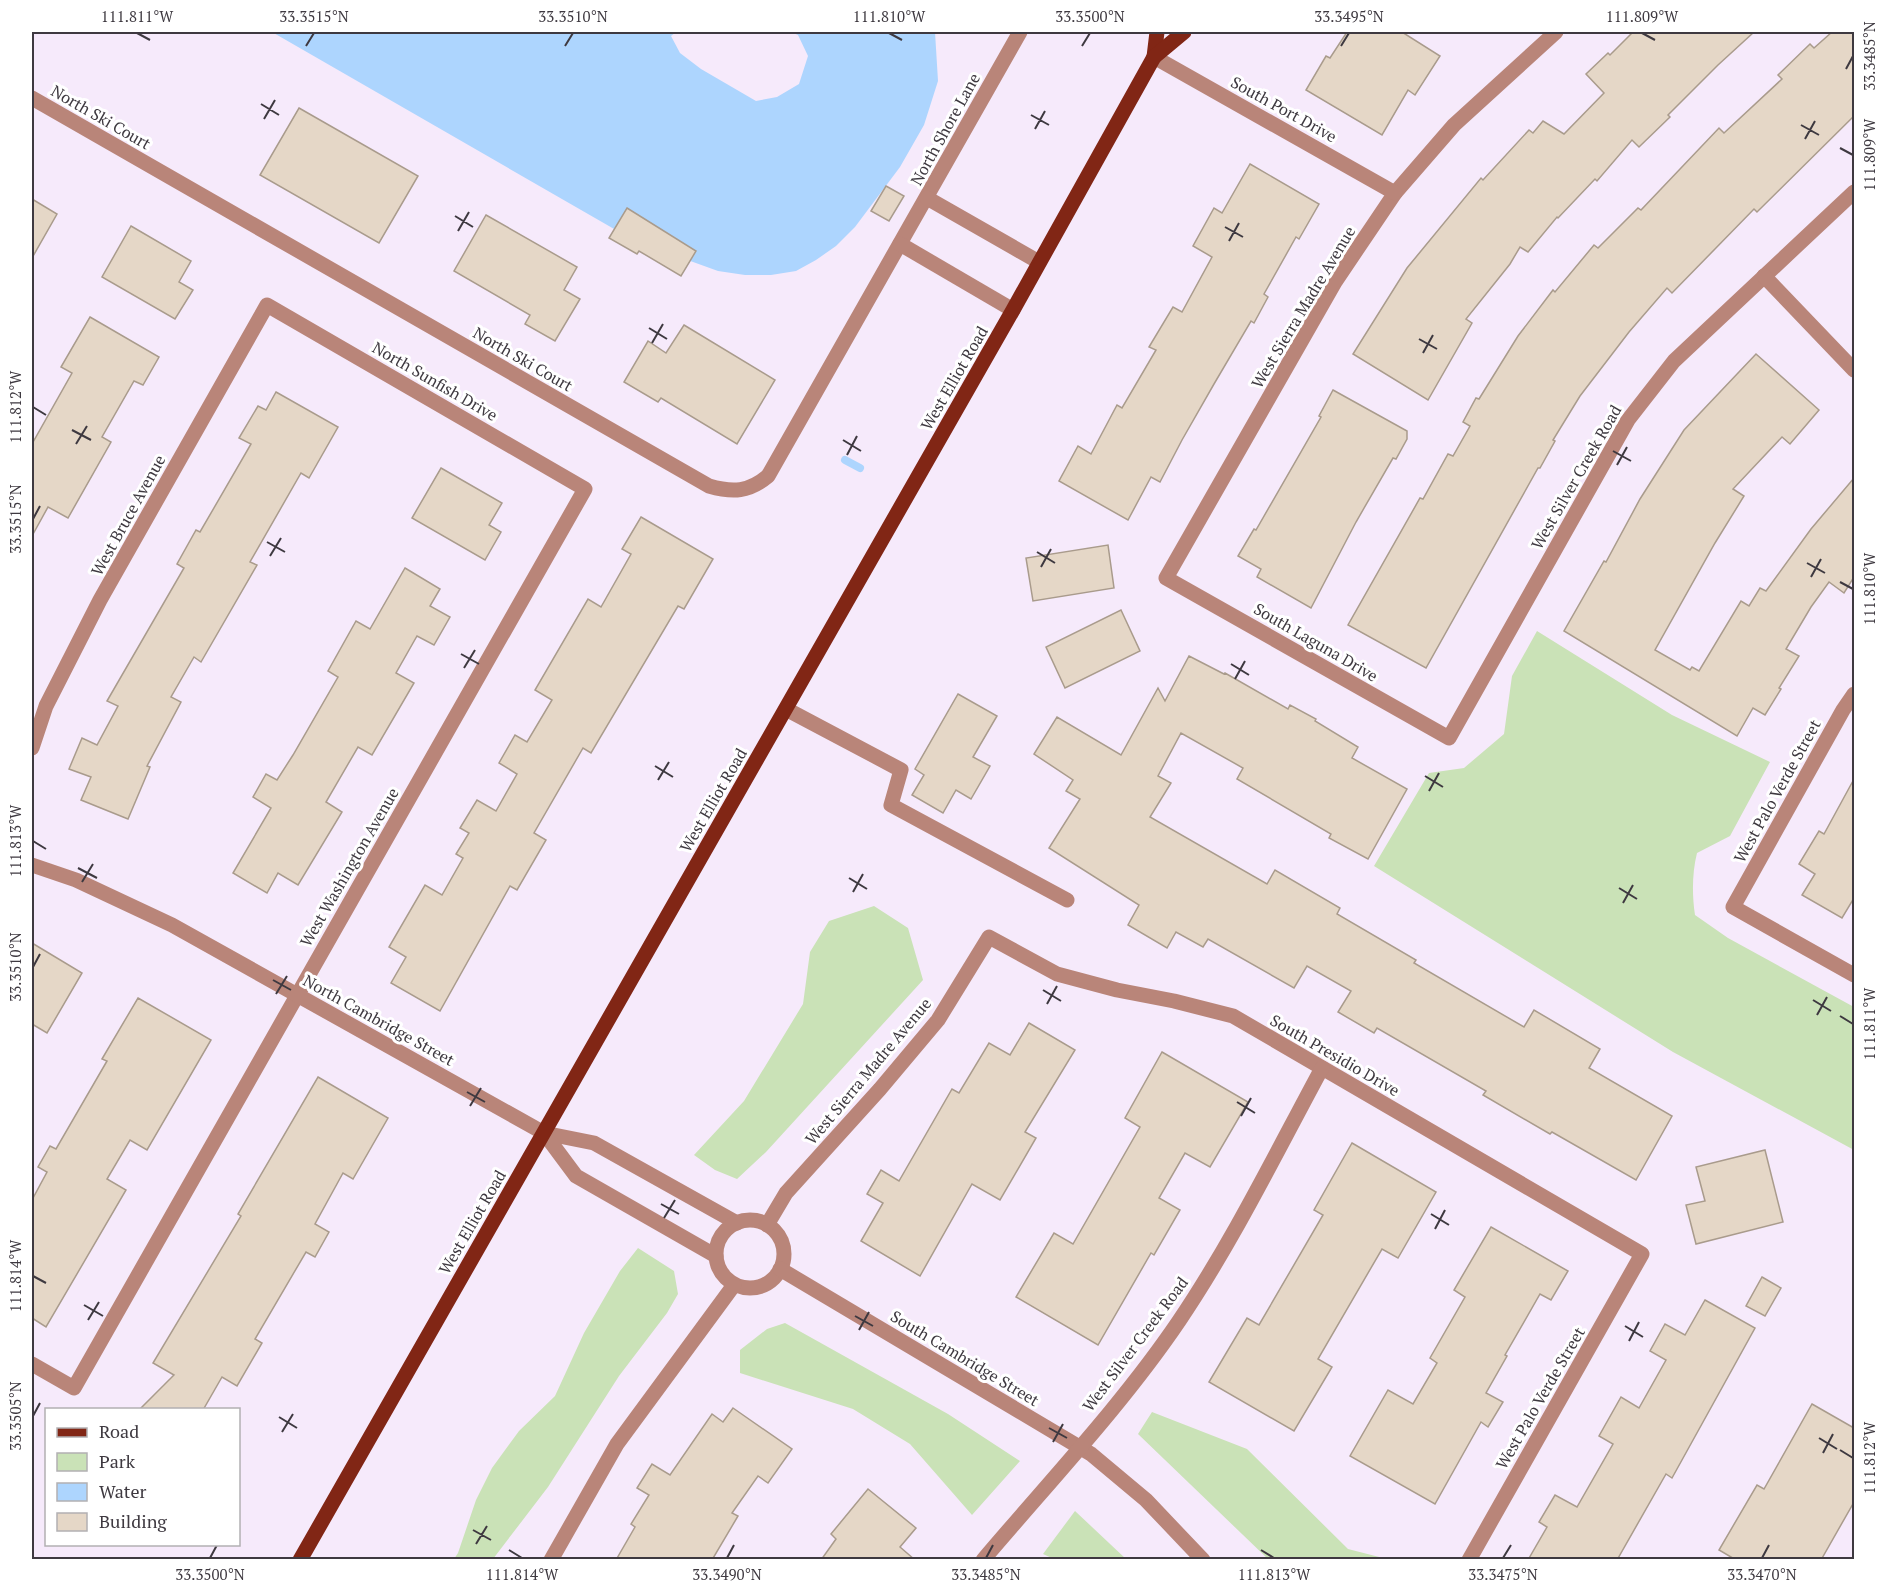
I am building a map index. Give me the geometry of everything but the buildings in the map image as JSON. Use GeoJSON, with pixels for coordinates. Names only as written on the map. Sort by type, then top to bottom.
{"type":"FeatureCollection","features":[{"type":"Feature","properties":{"kind":"main road","name":"West Elliot Road"},"geometry":{"type":"LineString","coordinates":[[1154,57],[1157,32]]}},
{"type":"Feature","properties":{"kind":"main road","name":"West Elliot Road"},"geometry":{"type":"LineString","coordinates":[[300,1560],[1013,310],[1154,57],[1184,32]]}},
{"type":"Feature","properties":{"kind":"street","name":"North Shore Lane"},"geometry":{"type":"LineString","coordinates":[[900,244],[1020,32]]}},
{"type":"Feature","properties":{"kind":"street","name":"West Sierra Madre Avenue"},"geometry":{"type":"LineString","coordinates":[[1166,578],[1335,282],[1395,193],[1454,125],[1556,32]]}},
{"type":"Feature","properties":{"kind":"street","name":"South Port Drive"},"geometry":{"type":"LineString","coordinates":[[1154,57],[1395,193]]}},
{"type":"Feature","properties":{"kind":"street","name":"North Ski Court"},"geometry":{"type":"LineString","coordinates":[[32,98],[709,486],[725,491],[742,490],[757,485],[768,476],[900,244]]}},
{"type":"Feature","properties":{"kind":"street","name":"West Silver Creek Road"},"geometry":{"type":"LineString","coordinates":[[1449,738],[1628,420],[1674,361],[1854,192]]}},
{"type":"Feature","properties":{"kind":"street"},"geometry":{"type":"LineString","coordinates":[[927,198],[1039,262]]}},
{"type":"Feature","properties":{"kind":"street"},"geometry":{"type":"LineString","coordinates":[[900,244],[1013,310]]}},
{"type":"Feature","properties":{"kind":"street"},"geometry":{"type":"LineString","coordinates":[[1764,276],[1854,370]]}},
{"type":"Feature","properties":{"kind":"street","name":"North Sunfish Drive"},"geometry":{"type":"LineString","coordinates":[[267,305],[585,489]]}},
{"type":"Feature","properties":{"kind":"street","name":"West Bruce Avenue"},"geometry":{"type":"LineString","coordinates":[[32,748],[46,706],[100,600],[267,305]]}},
{"type":"Feature","properties":{"kind":"street","name":"West Washington Avenue"},"geometry":{"type":"LineString","coordinates":[[32,1364],[74,1388],[585,489]]}},
{"type":"Feature","properties":{"kind":"street","name":"South Laguna Drive"},"geometry":{"type":"LineString","coordinates":[[1166,578],[1449,738]]}},
{"type":"Feature","properties":{"kind":"street","name":"West Palo Verde Street"},"geometry":{"type":"LineString","coordinates":[[1854,694],[1733,907],[1854,975]]}},
{"type":"Feature","properties":{"kind":"street"},"geometry":{"type":"LineString","coordinates":[[786,709],[901,770],[891,805],[1067,900]]}},
{"type":"Feature","properties":{"kind":"street","name":"North Cambridge Street"},"geometry":{"type":"LineString","coordinates":[[32,865],[76,880],[172,925],[544,1134]]}},
{"type":"Feature","properties":{"kind":"street","name":"West Sierra Madre Avenue"},"geometry":{"type":"LineString","coordinates":[[767,1225],[786,1193],[880,1089],[938,1020],[989,937]]}},
{"type":"Feature","properties":{"kind":"street","name":"South Presidio Drive"},"geometry":{"type":"LineString","coordinates":[[989,937],[1057,974],[1233,1016],[1642,1254]]}},
{"type":"Feature","properties":{"kind":"street","name":"West Silver Creek Road"},"geometry":{"type":"LineString","coordinates":[[983,1560],[1130,1387],[1178,1322],[1215,1265],[1322,1068]]}},
{"type":"Feature","properties":{"kind":"street"},"geometry":{"type":"LineString","coordinates":[[544,1134],[594,1143],[738,1222]]}},
{"type":"Feature","properties":{"kind":"street"},"geometry":{"type":"LineString","coordinates":[[544,1134],[576,1176],[716,1256]]}},
{"type":"Feature","properties":{"kind":"street"},"geometry":{"type":"LineString","coordinates":[[758,1221],[767,1225],[781,1240],[783,1260],[780,1269],[774,1278],[755,1288],[734,1285],[722,1273],[716,1256],[722,1236],[726,1230],[738,1222],[758,1221]]}},
{"type":"Feature","properties":{"kind":"street","name":"West Palo Verde Street"},"geometry":{"type":"LineString","coordinates":[[1469,1560],[1642,1254]]}},
{"type":"Feature","properties":{"kind":"street","name":"South Cambridge Street"},"geometry":{"type":"LineString","coordinates":[[780,1269],[1091,1454],[1146,1500],[1203,1560]]}},
{"type":"Feature","properties":{"kind":"street"},"geometry":{"type":"LineString","coordinates":[[551,1560],[617,1444],[734,1285]]}},
{"type":"Feature","properties":{"kind":"green space"},"geometry":{"type":"Polygon","coordinates":[[[1537,631],[1672,715],[1770,762],[1730,836],[1697,853],[1693,884],[1695,915],[1728,938],[1854,1007],[1854,1150],[1673,1052],[1374,866],[1429,773],[1464,768],[1504,734],[1512,676],[1537,631]]]}},
{"type":"Feature","properties":{"kind":"green space"},"geometry":{"type":"Polygon","coordinates":[[[874,906],[908,928],[923,980],[766,1152],[737,1179],[715,1170],[694,1155],[744,1101],[803,1004],[810,952],[829,921],[874,906]]]}},
{"type":"Feature","properties":{"kind":"green space"},"geometry":{"type":"Polygon","coordinates":[[[638,1248],[674,1271],[678,1294],[667,1313],[619,1376],[548,1487],[493,1559],[454,1559],[476,1500],[492,1468],[519,1431],[555,1396],[584,1333],[620,1271],[638,1248]]]}},
{"type":"Feature","properties":{"kind":"green space"},"geometry":{"type":"Polygon","coordinates":[[[785,1323],[948,1414],[1020,1461],[972,1515],[910,1444],[853,1409],[740,1373],[740,1350],[767,1329],[785,1323]]]}},
{"type":"Feature","properties":{"kind":"green space"},"geometry":{"type":"Polygon","coordinates":[[[1152,1412],[1247,1449],[1348,1549],[1387,1559],[1268,1559],[1138,1434],[1152,1412]]]}},
{"type":"Feature","properties":{"kind":"green space"},"geometry":{"type":"Polygon","coordinates":[[[1075,1511],[1126,1559],[1054,1559],[1043,1554],[1075,1511]]]}},
{"type":"Feature","properties":{"kind":"water"},"geometry":{"type":"Polygon","coordinates":[[[272,32],[676,32],[671,36],[680,53],[701,69],[756,101],[777,97],[799,84],[808,56],[798,35],[791,32],[935,32],[938,81],[924,125],[900,167],[855,227],[836,246],[796,271],[771,275],[745,275],[718,271],[635,241],[272,32]]]}},
{"type":"Feature","properties":{"kind":"waterway"},"geometry":{"type":"LineString","coordinates":[[845,460],[860,468]]}}]}
